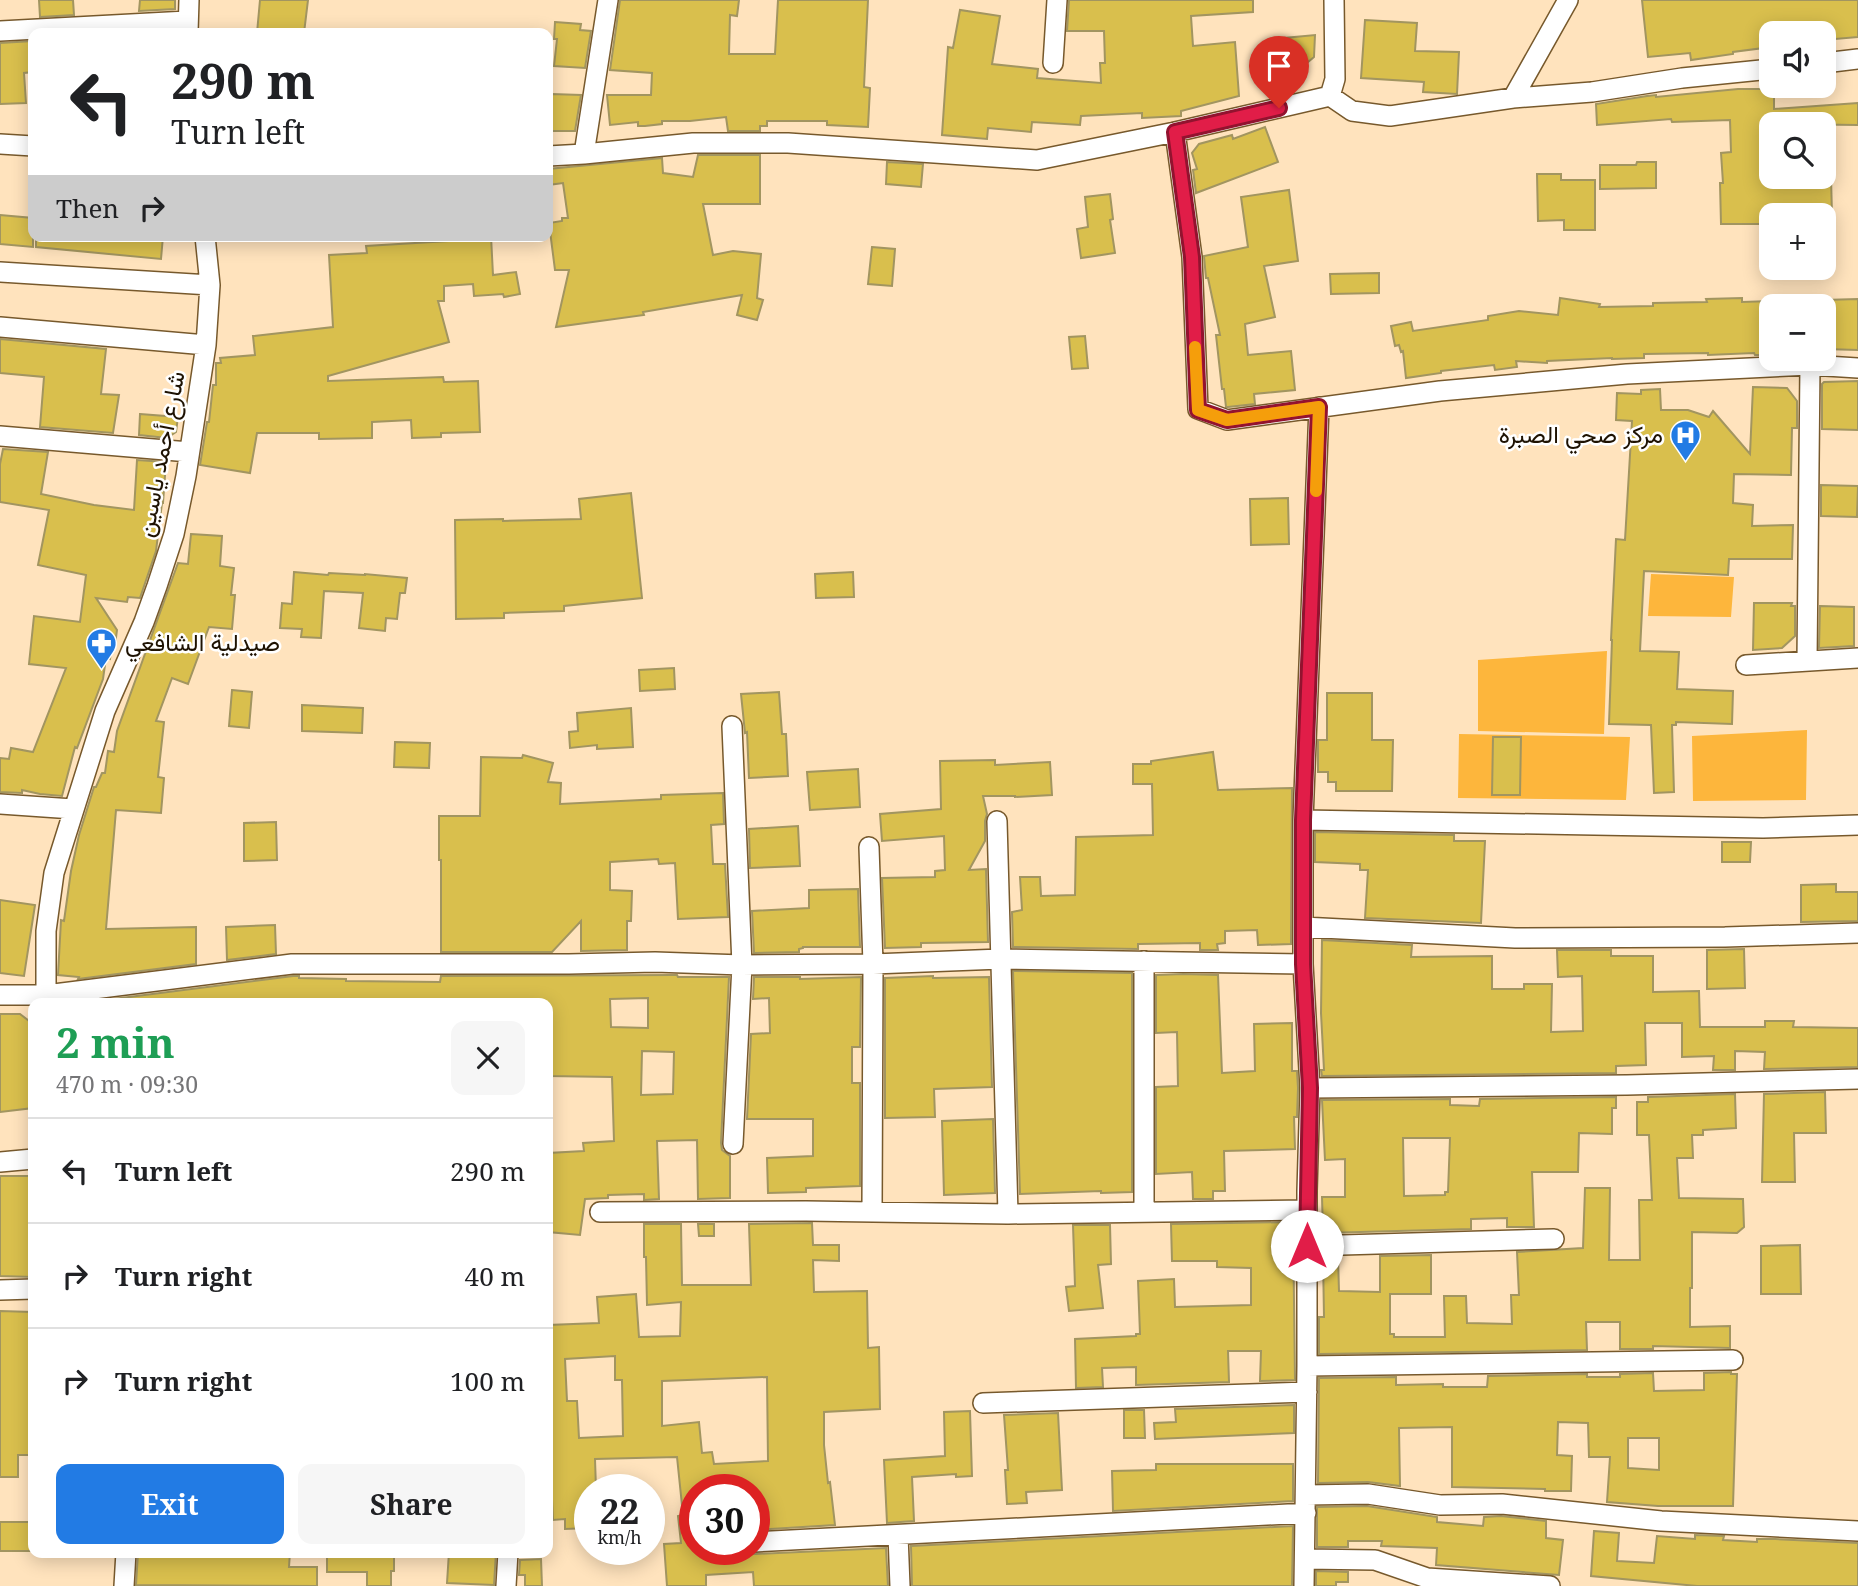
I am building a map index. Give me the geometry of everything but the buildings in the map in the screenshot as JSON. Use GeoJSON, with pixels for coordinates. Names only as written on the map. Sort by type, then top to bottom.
{"type":"FeatureCollection","features":[{"type":"Feature","properties":{"kind":"street"},"geometry":{"type":"LineString","coordinates":[[141,28],[188,27],[189,0]]}},
{"type":"Feature","properties":{"kind":"street"},"geometry":{"type":"LineString","coordinates":[[584,154],[608,0]]}},
{"type":"Feature","properties":{"kind":"street"},"geometry":{"type":"LineString","coordinates":[[1053,63],[1057,0]]}},
{"type":"Feature","properties":{"kind":"street"},"geometry":{"type":"LineString","coordinates":[[1330,96],[1335,79],[1334,0]]}},
{"type":"Feature","properties":{"kind":"street"},"geometry":{"type":"LineString","coordinates":[[1513,98],[1568,0]]}},
{"type":"Feature","properties":{"kind":"street"},"geometry":{"type":"LineString","coordinates":[[0,31],[28,30]]}},
{"type":"Feature","properties":{"kind":"street"},"geometry":{"type":"LineString","coordinates":[[1836,62],[1858,59]]}},
{"type":"Feature","properties":{"kind":"street"},"geometry":{"type":"LineString","coordinates":[[553,156],[693,143],[788,143],[1037,160],[1330,96],[1352,111],[1390,116],[1513,98],[1592,93],[1682,78],[1759,70]]}},
{"type":"Feature","properties":{"kind":"street"},"geometry":{"type":"LineString","coordinates":[[1175,132],[1192,257],[1198,410],[1227,420],[1440,391],[1626,374],[1759,367]]}},
{"type":"Feature","properties":{"kind":"street"},"geometry":{"type":"LineString","coordinates":[[0,144],[28,146]]}},
{"type":"Feature","properties":{"kind":"street","name":"شارع أحمد ياسين"},"geometry":{"type":"LineString","coordinates":[[47,998],[46,930],[54,873],[105,711],[144,622],[174,534],[186,476],[206,345],[209,285],[205,242]]}},
{"type":"Feature","properties":{"kind":"street"},"geometry":{"type":"LineString","coordinates":[[0,272],[209,285]]}},
{"type":"Feature","properties":{"kind":"street"},"geometry":{"type":"LineString","coordinates":[[0,327],[206,345]]}},
{"type":"Feature","properties":{"kind":"street"},"geometry":{"type":"LineString","coordinates":[[1836,367],[1858,368]]}},
{"type":"Feature","properties":{"kind":"street"},"geometry":{"type":"LineString","coordinates":[[1807,661],[1810,371]]}},
{"type":"Feature","properties":{"kind":"street"},"geometry":{"type":"LineString","coordinates":[[1304,1586],[1310,1088],[1303,964],[1303,820],[1319,407]]}},
{"type":"Feature","properties":{"kind":"street"},"geometry":{"type":"LineString","coordinates":[[0,436],[189,452]]}},
{"type":"Feature","properties":{"kind":"street"},"geometry":{"type":"LineString","coordinates":[[1746,665],[1858,658]]}},
{"type":"Feature","properties":{"kind":"street"},"geometry":{"type":"LineString","coordinates":[[732,726],[742,965],[733,1144]]}},
{"type":"Feature","properties":{"kind":"street"},"geometry":{"type":"LineString","coordinates":[[0,804],[73,809]]}},
{"type":"Feature","properties":{"kind":"street"},"geometry":{"type":"LineString","coordinates":[[1303,820],[1763,828],[1858,825]]}},
{"type":"Feature","properties":{"kind":"street"},"geometry":{"type":"LineString","coordinates":[[997,821],[1008,1214]]}},
{"type":"Feature","properties":{"kind":"street"},"geometry":{"type":"LineString","coordinates":[[869,847],[873,964],[872,1212]]}},
{"type":"Feature","properties":{"kind":"street"},"geometry":{"type":"LineString","coordinates":[[1303,927],[1515,938],[1858,933]]}},
{"type":"Feature","properties":{"kind":"street"},"geometry":{"type":"LineString","coordinates":[[54,998],[292,964],[655,962],[742,965],[1001,959],[1303,964]]}},
{"type":"Feature","properties":{"kind":"street"},"geometry":{"type":"LineString","coordinates":[[1144,961],[1144,1212]]}},
{"type":"Feature","properties":{"kind":"street"},"geometry":{"type":"LineString","coordinates":[[0,995],[35,998]]}},
{"type":"Feature","properties":{"kind":"street"},"geometry":{"type":"LineString","coordinates":[[1310,1088],[1858,1079]]}},
{"type":"Feature","properties":{"kind":"street"},"geometry":{"type":"LineString","coordinates":[[0,1162],[28,1159]]}},
{"type":"Feature","properties":{"kind":"street"},"geometry":{"type":"LineString","coordinates":[[600,1212],[1008,1214],[1307,1210]]}},
{"type":"Feature","properties":{"kind":"street"},"geometry":{"type":"LineString","coordinates":[[1307,1246],[1555,1239]]}},
{"type":"Feature","properties":{"kind":"street"},"geometry":{"type":"LineString","coordinates":[[0,1290],[28,1289]]}},
{"type":"Feature","properties":{"kind":"street"},"geometry":{"type":"LineString","coordinates":[[1307,1366],[1733,1360]]}},
{"type":"Feature","properties":{"kind":"street"},"geometry":{"type":"LineString","coordinates":[[983,1403],[1307,1392]]}},
{"type":"Feature","properties":{"kind":"street"},"geometry":{"type":"LineString","coordinates":[[770,1541],[898,1535],[1306,1504],[1368,1494],[1440,1505],[1502,1504],[1661,1521],[1858,1531]]}},
{"type":"Feature","properties":{"kind":"street"},"geometry":{"type":"LineString","coordinates":[[898,1535],[900,1586]]}},
{"type":"Feature","properties":{"kind":"street"},"geometry":{"type":"LineString","coordinates":[[124,1586],[126,1558]]}},
{"type":"Feature","properties":{"kind":"street"},"geometry":{"type":"LineString","coordinates":[[506,1586],[508,1558]]}},
{"type":"Feature","properties":{"kind":"street"},"geometry":{"type":"LineString","coordinates":[[1305,1559],[1375,1560],[1427,1578],[1550,1586]]}},
{"type":"Feature","properties":{"kind":"shaded area"},"geometry":{"type":"Polygon","coordinates":[[[1651,574],[1734,577],[1731,617],[1648,616],[1651,574]]]}},
{"type":"Feature","properties":{"kind":"shaded area"},"geometry":{"type":"Polygon","coordinates":[[[1607,651],[1604,734],[1478,731],[1478,660],[1607,651]]]}},
{"type":"Feature","properties":{"kind":"shaded area"},"geometry":{"type":"Polygon","coordinates":[[[1807,730],[1806,800],[1693,801],[1692,736],[1807,730]]]}},
{"type":"Feature","properties":{"kind":"shaded area"},"geometry":{"type":"Polygon","coordinates":[[[1459,734],[1630,737],[1626,800],[1458,798],[1459,734]]]}},
{"type":"Feature","properties":{"kind":"slow traffic"},"geometry":{"type":"LineString","coordinates":[[1195,347],[1198,410],[1227,420],[1319,407],[1316,491]]}},
{"type":"Feature","properties":{"kind":"place","name":"مركز صحي الصبرة"},"geometry":{"type":"Point","coordinates":[1686,462]}},
{"type":"Feature","properties":{"kind":"place","name":"صيدلية الشافعي"},"geometry":{"type":"Point","coordinates":[102,670]}},
{"type":"Feature","properties":{"kind":"route"},"geometry":{"type":"LineString","coordinates":[[1279,108],[1175,132],[1192,257],[1198,410],[1227,420],[1319,407],[1303,820],[1303,964],[1310,1088],[1307,1246]]}}]}
